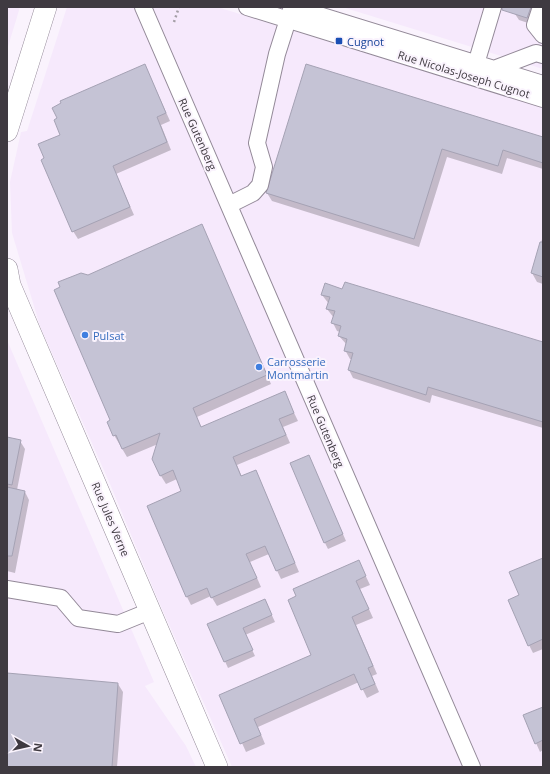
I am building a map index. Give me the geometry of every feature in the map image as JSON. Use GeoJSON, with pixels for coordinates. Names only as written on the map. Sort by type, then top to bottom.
{"type":"FeatureCollection","features":[{"type":"Feature","properties":{"kind":"main road"},"geometry":{"type":"LineString","coordinates":[[7,131],[46,7]]}},
{"type":"Feature","properties":{"kind":"main road","name":"Rue Jules Verne"},"geometry":{"type":"LineString","coordinates":[[7,269],[10,285],[217,767]]}},
{"type":"Feature","properties":{"kind":"street","name":"Rue Gutenberg"},"geometry":{"type":"LineString","coordinates":[[143,7],[472,767]]}},
{"type":"Feature","properties":{"kind":"street"},"geometry":{"type":"LineString","coordinates":[[473,71],[493,7]]}},
{"type":"Feature","properties":{"kind":"street"},"geometry":{"type":"LineString","coordinates":[[541,7],[535,25],[543,36]]}},
{"type":"Feature","properties":{"kind":"street","name":"Rue Nicolas-Joseph Cugnot"},"geometry":{"type":"LineString","coordinates":[[256,8],[291,11],[473,71],[543,99]]}},
{"type":"Feature","properties":{"kind":"street"},"geometry":{"type":"LineString","coordinates":[[229,205],[253,193],[260,185],[264,167],[256,143],[277,54],[291,11]]}},
{"type":"Feature","properties":{"kind":"street"},"geometry":{"type":"LineString","coordinates":[[494,69],[536,53],[543,55]]}},
{"type":"Feature","properties":{"kind":"street","name":"Rue Nicolas-Joseph Cugnot"},"geometry":{"type":"LineString","coordinates":[[473,71],[494,69],[543,84]]}},
{"type":"Feature","properties":{"kind":"street"},"geometry":{"type":"LineString","coordinates":[[7,588],[61,598],[78,618],[118,624],[150,610]]}},
{"type":"Feature","properties":{"kind":"path"},"geometry":{"type":"LineString","coordinates":[[174,22],[179,7]]}},
{"type":"Feature","properties":{"kind":"shaded area"},"geometry":{"type":"Polygon","coordinates":[[[7,7],[20,7],[7,50],[7,7]]]}},
{"type":"Feature","properties":{"kind":"shaded area"},"geometry":{"type":"Polygon","coordinates":[[[67,7],[217,7],[543,108],[543,767],[232,767],[40,326],[12,233],[10,182],[21,132],[27,131],[67,7]]]}},
{"type":"Feature","properties":{"kind":"shaded area"},"geometry":{"type":"Polygon","coordinates":[[[342,7],[543,7],[543,69],[342,7]]]}},
{"type":"Feature","properties":{"kind":"shaded area"},"geometry":{"type":"Polygon","coordinates":[[[7,340],[154,682],[145,686],[186,746],[196,767],[7,767],[7,340]]]}},
{"type":"Feature","properties":{"kind":"building"},"geometry":{"type":"Polygon","coordinates":[[[502,7],[531,7],[527,18],[502,10],[502,7]]]}},
{"type":"Feature","properties":{"kind":"building"},"geometry":{"type":"Polygon","coordinates":[[[145,64],[166,113],[157,117],[167,142],[113,166],[130,207],[72,232],[41,160],[44,158],[38,144],[60,135],[54,120],[57,118],[52,108],[61,103],[60,101],[145,64]]]}},
{"type":"Feature","properties":{"kind":"building"},"geometry":{"type":"Polygon","coordinates":[[[306,64],[543,137],[543,163],[503,150],[498,166],[442,149],[414,239],[266,193],[306,64]]]}},
{"type":"Feature","properties":{"kind":"building"},"geometry":{"type":"Polygon","coordinates":[[[202,224],[267,375],[193,408],[201,427],[285,391],[294,413],[279,419],[286,435],[233,457],[241,476],[256,470],[295,563],[276,571],[265,546],[246,554],[257,578],[211,598],[207,588],[186,597],[147,506],[181,491],[173,470],[160,476],[152,459],[160,433],[122,449],[116,435],[113,436],[107,422],[110,420],[54,290],[60,287],[58,282],[81,273],[88,275],[202,224]]]}},
{"type":"Feature","properties":{"kind":"building"},"geometry":{"type":"Polygon","coordinates":[[[540,242],[543,242],[543,277],[531,273],[540,242]]]}},
{"type":"Feature","properties":{"kind":"building"},"geometry":{"type":"Polygon","coordinates":[[[345,282],[543,342],[543,422],[428,387],[426,395],[348,370],[353,353],[344,351],[347,339],[338,336],[341,326],[331,323],[335,311],[326,309],[330,297],[321,295],[325,283],[342,289],[345,282]]]}},
{"type":"Feature","properties":{"kind":"building"},"geometry":{"type":"Polygon","coordinates":[[[7,437],[21,440],[12,485],[7,484],[7,437]]]}},
{"type":"Feature","properties":{"kind":"building"},"geometry":{"type":"Polygon","coordinates":[[[309,455],[343,534],[324,543],[290,463],[309,455]]]}},
{"type":"Feature","properties":{"kind":"building"},"geometry":{"type":"Polygon","coordinates":[[[7,487],[25,491],[12,556],[7,556],[7,487]]]}},
{"type":"Feature","properties":{"kind":"building"},"geometry":{"type":"Polygon","coordinates":[[[543,558],[543,639],[528,646],[508,600],[519,595],[509,572],[543,558]]]}},
{"type":"Feature","properties":{"kind":"building"},"geometry":{"type":"Polygon","coordinates":[[[359,560],[366,576],[356,581],[369,609],[352,617],[373,666],[368,668],[375,684],[361,690],[354,674],[254,719],[261,735],[240,744],[219,695],[311,655],[288,600],[296,596],[293,589],[359,560]]]}},
{"type":"Feature","properties":{"kind":"building"},"geometry":{"type":"Polygon","coordinates":[[[265,599],[272,615],[243,628],[253,650],[224,662],[207,624],[265,599]]]}},
{"type":"Feature","properties":{"kind":"building"},"geometry":{"type":"Polygon","coordinates":[[[7,673],[118,683],[112,767],[7,767],[7,673]]]}},
{"type":"Feature","properties":{"kind":"building"},"geometry":{"type":"Polygon","coordinates":[[[543,707],[543,740],[535,744],[523,715],[543,707]]]}},
{"type":"Feature","properties":{"kind":"place","name":"Cugnot"},"geometry":{"type":"Point","coordinates":[339,41]}},
{"type":"Feature","properties":{"kind":"place","name":"Pulsat"},"geometry":{"type":"Point","coordinates":[85,335]}},
{"type":"Feature","properties":{"kind":"place","name":"Carrosserie Montmartin"},"geometry":{"type":"Point","coordinates":[259,367]}}]}
